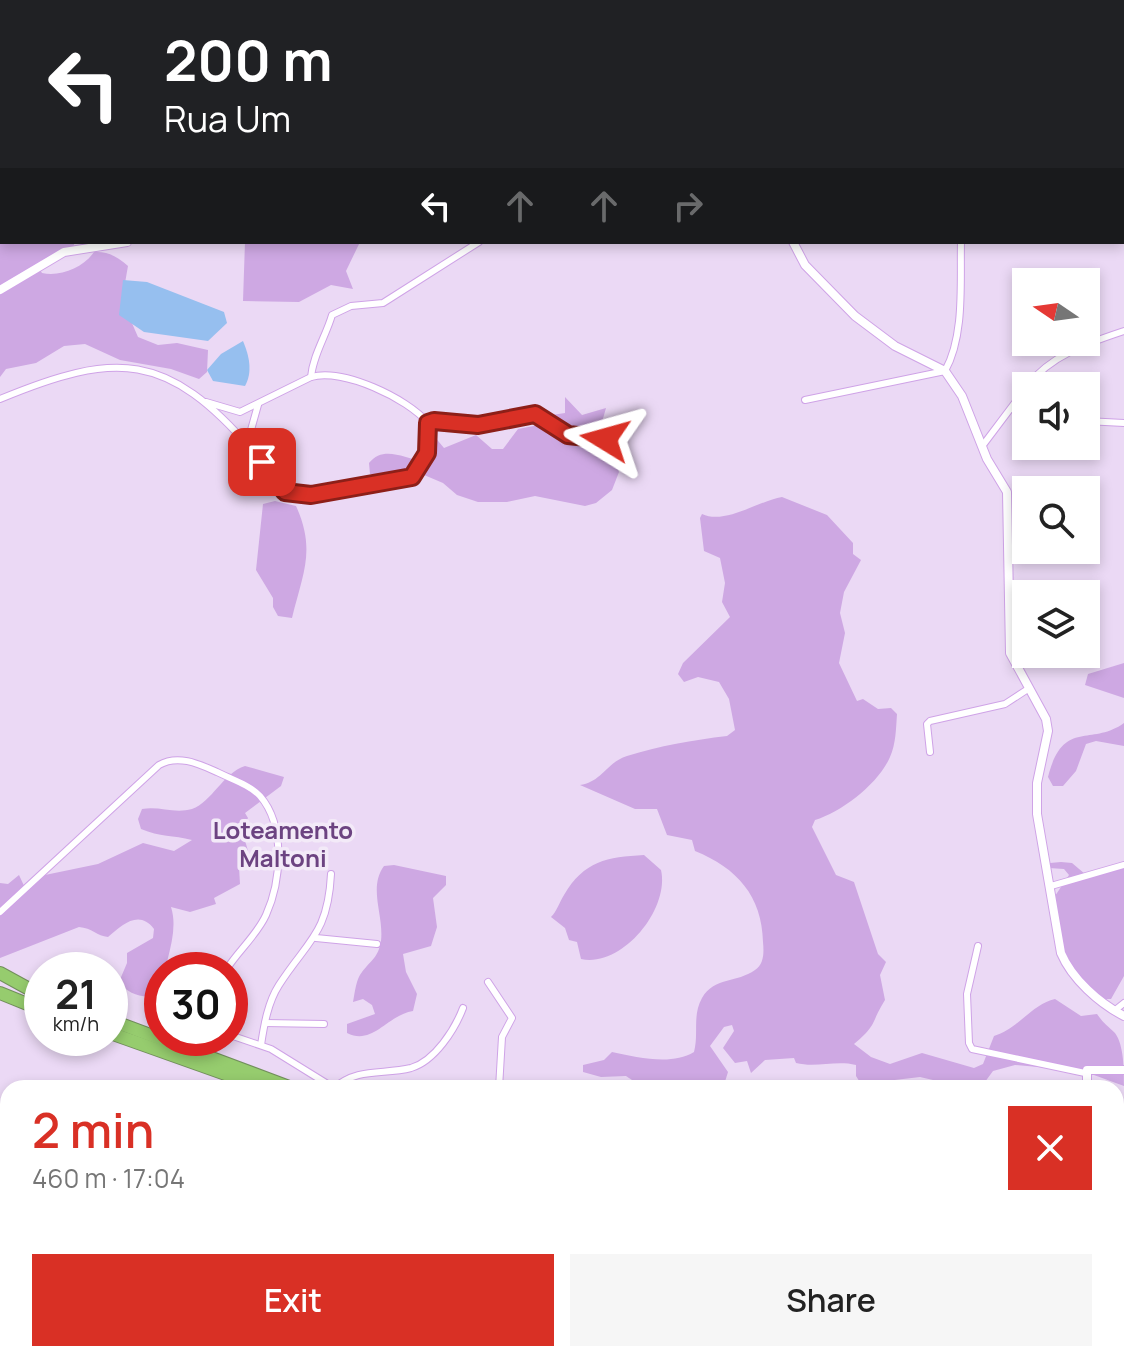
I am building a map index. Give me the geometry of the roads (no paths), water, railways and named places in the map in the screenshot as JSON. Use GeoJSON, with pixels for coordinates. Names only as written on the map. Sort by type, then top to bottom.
{"type":"FeatureCollection","features":[{"type":"Feature","properties":{"kind":"highway"},"geometry":{"type":"LineString","coordinates":[[0,973],[24,987]]}},
{"type":"Feature","properties":{"kind":"highway"},"geometry":{"type":"LineString","coordinates":[[0,983],[24,992]]}},
{"type":"Feature","properties":{"kind":"highway"},"geometry":{"type":"LineString","coordinates":[[0,997],[24,1004]]}},
{"type":"Feature","properties":{"kind":"highway"},"geometry":{"type":"LineString","coordinates":[[128,1027],[271,1080]]}},
{"type":"Feature","properties":{"kind":"highway"},"geometry":{"type":"LineString","coordinates":[[128,1039],[242,1080]]}},
{"type":"Feature","properties":{"kind":"street"},"geometry":{"type":"LineString","coordinates":[[0,290],[64,252],[93,244]]}},
{"type":"Feature","properties":{"kind":"street"},"geometry":{"type":"LineString","coordinates":[[311,377],[332,315],[351,306],[383,303],[476,244]]}},
{"type":"Feature","properties":{"kind":"street"},"geometry":{"type":"LineString","coordinates":[[794,244],[805,265],[867,326],[895,346],[945,371],[962,396],[1007,492],[1008,635],[1013,665],[1046,719],[1048,731],[1036,796],[1065,962],[1098,999],[1124,1016]]}},
{"type":"Feature","properties":{"kind":"street"},"geometry":{"type":"LineString","coordinates":[[945,371],[954,349],[958,325],[961,244]]}},
{"type":"Feature","properties":{"kind":"street"},"geometry":{"type":"LineString","coordinates":[[1042,372],[1052,362],[1083,345],[1124,331]]}},
{"type":"Feature","properties":{"kind":"street"},"geometry":{"type":"LineString","coordinates":[[0,399],[69,373],[111,367],[141,368],[155,372],[199,398],[231,412],[258,405],[311,377],[332,374],[358,381],[412,409],[428,423],[478,425],[535,414],[568,435],[605,439],[615,451],[618,465]]}},
{"type":"Feature","properties":{"kind":"street"},"geometry":{"type":"LineString","coordinates":[[805,400],[945,371]]}},
{"type":"Feature","properties":{"kind":"street"},"geometry":{"type":"LineString","coordinates":[[199,398],[247,444],[285,492],[311,495],[412,477],[427,453],[428,423]]}},
{"type":"Feature","properties":{"kind":"street"},"geometry":{"type":"LineString","coordinates":[[247,444],[258,405]]}},
{"type":"Feature","properties":{"kind":"street"},"geometry":{"type":"LineString","coordinates":[[983,445],[1012,409]]}},
{"type":"Feature","properties":{"kind":"street"},"geometry":{"type":"LineString","coordinates":[[1100,422],[1124,423]]}},
{"type":"Feature","properties":{"kind":"street"},"geometry":{"type":"LineString","coordinates":[[930,752],[927,724],[930,721],[997,706],[1028,689]]}},
{"type":"Feature","properties":{"kind":"street"},"geometry":{"type":"LineString","coordinates":[[0,912],[159,765],[168,759],[187,761],[213,770],[260,796],[277,840],[276,875],[267,913],[239,952]]}},
{"type":"Feature","properties":{"kind":"street"},"geometry":{"type":"LineString","coordinates":[[1051,886],[1124,865]]}},
{"type":"Feature","properties":{"kind":"street"},"geometry":{"type":"LineString","coordinates":[[261,1045],[265,1023],[280,984],[316,938],[326,913],[331,874]]}},
{"type":"Feature","properties":{"kind":"street"},"geometry":{"type":"LineString","coordinates":[[316,938],[377,944]]}},
{"type":"Feature","properties":{"kind":"street"},"geometry":{"type":"LineString","coordinates":[[978,946],[967,994],[972,1049],[1085,1073],[1092,1068],[1124,1070]]}},
{"type":"Feature","properties":{"kind":"street"},"geometry":{"type":"LineString","coordinates":[[488,982],[512,1018],[502,1037],[499,1080]]}},
{"type":"Feature","properties":{"kind":"street"},"geometry":{"type":"LineString","coordinates":[[1114,1011],[1124,1003]]}},
{"type":"Feature","properties":{"kind":"street"},"geometry":{"type":"LineString","coordinates":[[348,1080],[358,1074],[420,1064],[451,1032],[463,1008]]}},
{"type":"Feature","properties":{"kind":"street"},"geometry":{"type":"LineString","coordinates":[[265,1023],[324,1024]]}},
{"type":"Feature","properties":{"kind":"street"},"geometry":{"type":"LineString","coordinates":[[248,1041],[327,1080]]}},
{"type":"Feature","properties":{"kind":"street"},"geometry":{"type":"LineString","coordinates":[[1085,1073],[1086,1080]]}},
{"type":"Feature","properties":{"kind":"water"},"geometry":{"type":"Polygon","coordinates":[[[123,280],[147,282],[224,312],[227,323],[208,341],[144,332],[119,315],[123,280]]]}},
{"type":"Feature","properties":{"kind":"water"},"geometry":{"type":"Polygon","coordinates":[[[243,341],[249,364],[245,386],[213,381],[207,370],[221,354],[243,341]]]}},
{"type":"Feature","properties":{"kind":"district","name":"Loteamento Maltoni"},"geometry":{"type":"Point","coordinates":[283,845]}}]}
